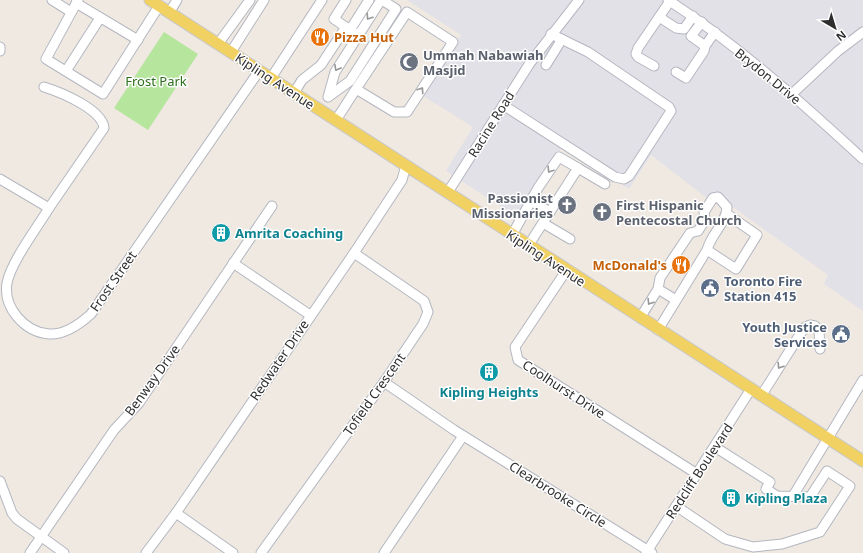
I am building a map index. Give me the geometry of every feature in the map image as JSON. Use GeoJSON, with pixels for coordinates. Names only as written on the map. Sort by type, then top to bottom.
{"type":"FeatureCollection","features":[{"type":"Feature","properties":{"kind":"main road","name":"Kipling Avenue"},"geometry":{"type":"LineString","coordinates":[[154,2],[448,192],[566,271],[863,461]]}},
{"type":"Feature","properties":{"kind":"street"},"geometry":{"type":"LineString","coordinates":[[52,0],[71,12]]}},
{"type":"Feature","properties":{"kind":"street"},"geometry":{"type":"LineString","coordinates":[[169,13],[177,0]]}},
{"type":"Feature","properties":{"kind":"street"},"geometry":{"type":"LineString","coordinates":[[218,44],[250,0]]}},
{"type":"Feature","properties":{"kind":"street"},"geometry":{"type":"LineString","coordinates":[[230,52],[264,0]]}},
{"type":"Feature","properties":{"kind":"street"},"geometry":{"type":"LineString","coordinates":[[271,78],[322,0]]}},
{"type":"Feature","properties":{"kind":"street"},"geometry":{"type":"LineString","coordinates":[[346,0],[334,19],[351,30]]}},
{"type":"Feature","properties":{"kind":"street"},"geometry":{"type":"LineString","coordinates":[[328,97],[335,72],[351,30],[369,0]]}},
{"type":"Feature","properties":{"kind":"street"},"geometry":{"type":"LineString","coordinates":[[294,93],[302,80],[321,65],[351,30],[382,0],[396,9],[407,12],[453,42],[407,112],[394,112],[356,90]]}},
{"type":"Feature","properties":{"kind":"street","name":"Racine Road"},"geometry":{"type":"LineString","coordinates":[[448,192],[530,63],[551,34],[579,0]]}},
{"type":"Feature","properties":{"kind":"street"},"geometry":{"type":"LineString","coordinates":[[654,66],[636,54],[638,48],[669,1]]}},
{"type":"Feature","properties":{"kind":"street","name":"Brydon Drive"},"geometry":{"type":"LineString","coordinates":[[669,1],[702,22],[792,94],[863,159]]}},
{"type":"Feature","properties":{"kind":"street"},"geometry":{"type":"LineString","coordinates":[[138,40],[100,18],[77,2],[46,59],[103,94],[138,40],[154,2]]}},
{"type":"Feature","properties":{"kind":"street"},"geometry":{"type":"LineString","coordinates":[[319,109],[328,97],[350,82],[396,9]]}},
{"type":"Feature","properties":{"kind":"street"},"geometry":{"type":"LineString","coordinates":[[336,120],[407,12]]}},
{"type":"Feature","properties":{"kind":"street"},"geometry":{"type":"LineString","coordinates":[[659,17],[676,28],[684,29],[693,16]]}},
{"type":"Feature","properties":{"kind":"street"},"geometry":{"type":"LineString","coordinates":[[66,72],[100,18]]}},
{"type":"Feature","properties":{"kind":"street"},"geometry":{"type":"LineString","coordinates":[[702,22],[692,36],[705,46]]}},
{"type":"Feature","properties":{"kind":"street"},"geometry":{"type":"LineString","coordinates":[[676,72],[686,78],[715,32]]}},
{"type":"Feature","properties":{"kind":"street"},"geometry":{"type":"LineString","coordinates":[[503,104],[615,177],[624,179],[629,176],[671,111],[666,104],[588,52],[551,34]]}},
{"type":"Feature","properties":{"kind":"street"},"geometry":{"type":"LineString","coordinates":[[792,94],[838,51],[862,35]]}},
{"type":"Feature","properties":{"kind":"street"},"geometry":{"type":"LineString","coordinates":[[546,65],[562,39]]}},
{"type":"Feature","properties":{"kind":"street","name":"Frost Street"},"geometry":{"type":"LineString","coordinates":[[44,87],[63,93],[98,115],[104,128],[49,208],[10,272],[7,285],[10,303],[16,317],[31,329],[49,334],[65,331],[78,325],[91,314],[259,71]]}},
{"type":"Feature","properties":{"kind":"street"},"geometry":{"type":"LineString","coordinates":[[512,235],[532,202],[538,188],[559,157],[605,184]]}},
{"type":"Feature","properties":{"kind":"street","name":"Redwater Drive"},"geometry":{"type":"LineString","coordinates":[[146,553],[176,513],[310,315],[354,253],[402,180],[406,165]]}},
{"type":"Feature","properties":{"kind":"street"},"geometry":{"type":"LineString","coordinates":[[528,246],[578,168]]}},
{"type":"Feature","properties":{"kind":"street"},"geometry":{"type":"LineString","coordinates":[[0,179],[49,208]]}},
{"type":"Feature","properties":{"kind":"street"},"geometry":{"type":"LineString","coordinates":[[640,318],[658,289],[660,278],[690,233],[698,231],[705,220],[704,212],[713,198],[718,197],[727,207],[727,214],[710,241],[707,250],[658,330]]}},
{"type":"Feature","properties":{"kind":"street"},"geometry":{"type":"LineString","coordinates":[[532,202],[550,212]]}},
{"type":"Feature","properties":{"kind":"street","name":"Benway Drive"},"geometry":{"type":"LineString","coordinates":[[30,553],[42,538],[114,430],[139,403],[272,206]]}},
{"type":"Feature","properties":{"kind":"street"},"geometry":{"type":"LineString","coordinates":[[707,250],[736,269],[757,235],[727,214]]}},
{"type":"Feature","properties":{"kind":"street"},"geometry":{"type":"LineString","coordinates":[[543,223],[570,239]]}},
{"type":"Feature","properties":{"kind":"street","name":"Tofield Crescent"},"geometry":{"type":"LineString","coordinates":[[261,553],[384,382],[423,324],[428,312],[424,301],[354,253]]}},
{"type":"Feature","properties":{"kind":"street"},"geometry":{"type":"LineString","coordinates":[[233,263],[310,315]]}},
{"type":"Feature","properties":{"kind":"street","name":"Coolhurst Drive"},"geometry":{"type":"LineString","coordinates":[[566,271],[515,347],[518,360],[522,364],[697,474]]}},
{"type":"Feature","properties":{"kind":"street"},"geometry":{"type":"LineString","coordinates":[[658,289],[676,300]]}},
{"type":"Feature","properties":{"kind":"street"},"geometry":{"type":"LineString","coordinates":[[761,396],[804,328],[810,325],[815,326],[819,331],[820,349]]}},
{"type":"Feature","properties":{"kind":"street"},"geometry":{"type":"LineString","coordinates":[[793,496],[863,380]]}},
{"type":"Feature","properties":{"kind":"street","name":"Clearbrooke Circle"},"geometry":{"type":"LineString","coordinates":[[384,382],[463,436],[648,552]]}},
{"type":"Feature","properties":{"kind":"street","name":"Redcliff Boulevard"},"geometry":{"type":"LineString","coordinates":[[648,552],[751,389]]}},
{"type":"Feature","properties":{"kind":"street"},"geometry":{"type":"LineString","coordinates":[[384,553],[463,436]]}},
{"type":"Feature","properties":{"kind":"street"},"geometry":{"type":"LineString","coordinates":[[676,506],[725,539],[753,547],[782,544],[820,532],[850,486],[827,471],[810,497],[777,496],[766,489],[770,482],[715,447]]}},
{"type":"Feature","properties":{"kind":"street"},"geometry":{"type":"LineString","coordinates":[[0,481],[12,513],[17,519],[64,553]]}},
{"type":"Feature","properties":{"kind":"street"},"geometry":{"type":"LineString","coordinates":[[176,513],[233,553]]}},
{"type":"Feature","properties":{"kind":"shaded area"},"geometry":{"type":"Polygon","coordinates":[[[407,0],[863,0],[863,311],[824,284],[828,275],[713,193],[708,199],[651,155],[629,189],[562,147],[517,217],[446,171],[473,127],[420,94],[461,35],[407,0]]]}},
{"type":"Feature","properties":{"kind":"green space","name":"Frost Park"},"geometry":{"type":"Polygon","coordinates":[[[164,32],[198,54],[148,130],[114,108],[164,32]]]}},
{"type":"Feature","properties":{"kind":"place","name":"Pizza Hut"},"geometry":{"type":"Point","coordinates":[320,37]}},
{"type":"Feature","properties":{"kind":"place","name":"Ummah Nabawiah Masjid"},"geometry":{"type":"Point","coordinates":[409,62]}},
{"type":"Feature","properties":{"kind":"place","name":"Passionist Missionaries"},"geometry":{"type":"Point","coordinates":[567,205]}},
{"type":"Feature","properties":{"kind":"place","name":"First Hispanic Pentecostal Church"},"geometry":{"type":"Point","coordinates":[602,212]}},
{"type":"Feature","properties":{"kind":"place","name":"Amrita Coaching"},"geometry":{"type":"Point","coordinates":[221,233]}},
{"type":"Feature","properties":{"kind":"place","name":"McDonald's"},"geometry":{"type":"Point","coordinates":[681,265]}},
{"type":"Feature","properties":{"kind":"place","name":"Toronto Fire Station 415"},"geometry":{"type":"Point","coordinates":[710,288]}},
{"type":"Feature","properties":{"kind":"place","name":"Youth Justice Services"},"geometry":{"type":"Point","coordinates":[841,334]}},
{"type":"Feature","properties":{"kind":"place","name":"Kipling Heights"},"geometry":{"type":"Point","coordinates":[489,372]}},
{"type":"Feature","properties":{"kind":"place","name":"Kipling Plaza"},"geometry":{"type":"Point","coordinates":[731,498]}}]}
